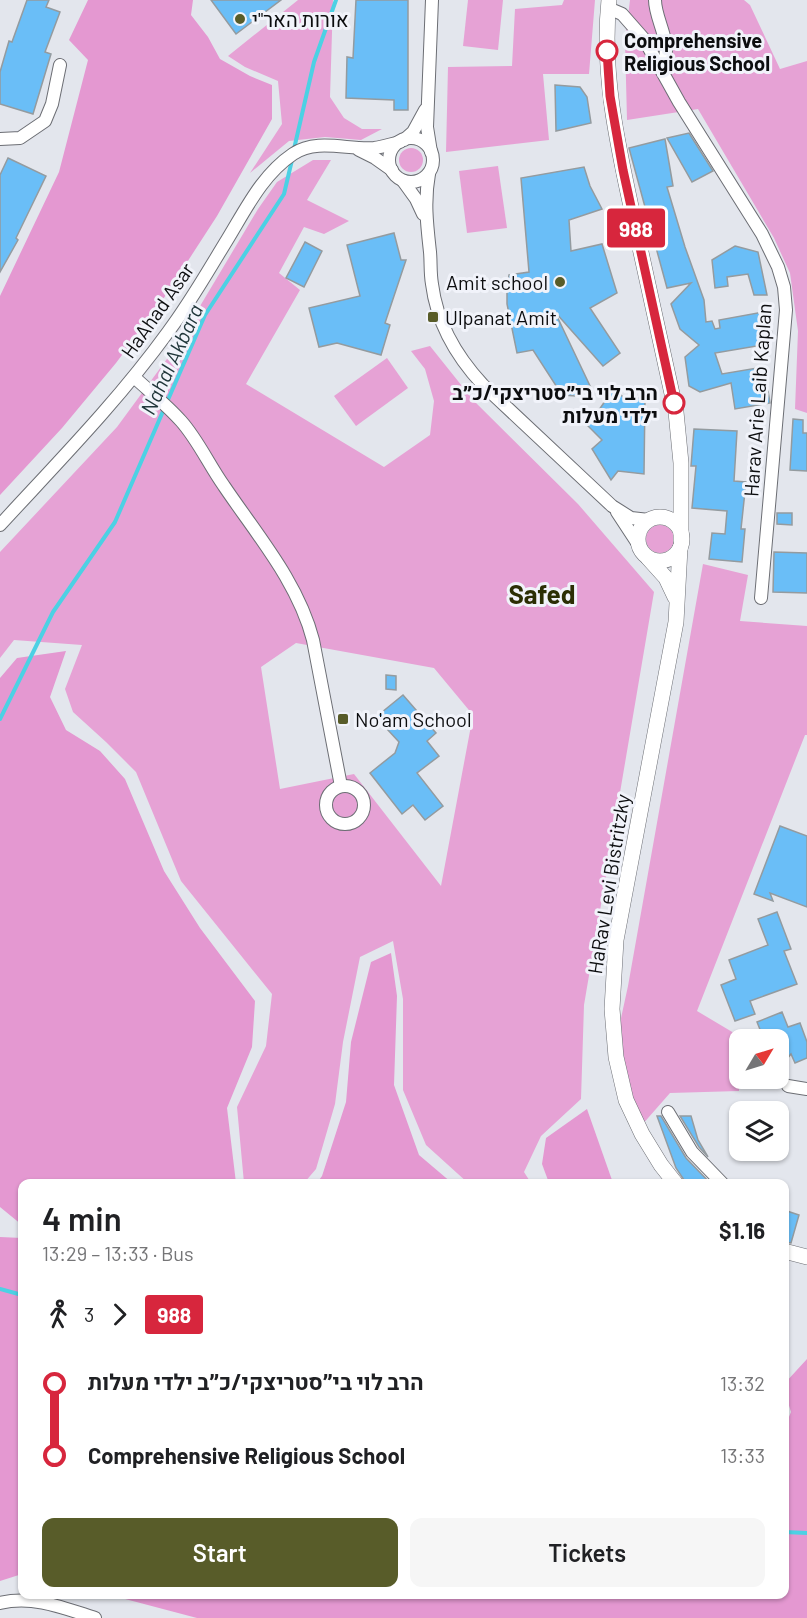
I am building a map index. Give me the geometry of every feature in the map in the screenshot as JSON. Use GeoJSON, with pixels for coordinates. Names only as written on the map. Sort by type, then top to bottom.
{"type":"FeatureCollection","features":[{"type":"Feature","properties":{"kind":"street"},"geometry":{"type":"LineString","coordinates":[[432,0],[427,127],[433,159],[426,189],[426,224],[435,301],[447,337],[467,368],[483,385],[606,500],[624,515],[676,524],[681,534],[681,544],[668,559],[656,561],[643,550],[606,500]]}},
{"type":"Feature","properties":{"kind":"street"},"geometry":{"type":"LineString","coordinates":[[655,0],[655,9],[667,50],[663,62],[658,65]]}},
{"type":"Feature","properties":{"kind":"street","name":"Harav Arie Laib Kaplan"},"geometry":{"type":"LineString","coordinates":[[609,4],[632,23],[645,39],[688,117],[762,234],[775,258],[784,287],[786,310],[761,598]]}},
{"type":"Feature","properties":{"kind":"street","name":"HaRav Levi Bistritzky"},"geometry":{"type":"LineString","coordinates":[[609,4],[607,36],[610,96],[623,170],[676,412],[680,438],[681,480],[681,544],[677,615],[616,940],[612,1009],[616,1057],[626,1100],[642,1134],[672,1179]]}},
{"type":"Feature","properties":{"kind":"street"},"geometry":{"type":"LineString","coordinates":[[0,139],[20,138],[45,121],[52,104],[60,65]]}},
{"type":"Feature","properties":{"kind":"street"},"geometry":{"type":"LineString","coordinates":[[426,224],[417,199],[392,170],[389,163],[390,153],[413,132],[428,100]]}},
{"type":"Feature","properties":{"kind":"street"},"geometry":{"type":"LineString","coordinates":[[402,141],[415,139],[422,142],[431,152]]}},
{"type":"Feature","properties":{"kind":"street","name":"HaAhad Asar"},"geometry":{"type":"LineString","coordinates":[[0,525],[134,377],[190,301],[267,177],[295,153],[311,147],[328,145],[374,148],[402,141]]}},
{"type":"Feature","properties":{"kind":"street","name":"HaAhad Asar"},"geometry":{"type":"LineString","coordinates":[[352,147],[375,158],[392,170]]}},
{"type":"Feature","properties":{"kind":"street"},"geometry":{"type":"LineString","coordinates":[[403,181],[418,181],[429,174]]}},
{"type":"Feature","properties":{"kind":"street"},"geometry":{"type":"LineString","coordinates":[[134,377],[190,432],[289,580],[299,600],[313,640],[341,786]]}},
{"type":"Feature","properties":{"kind":"street"},"geometry":{"type":"LineString","coordinates":[[643,550],[639,531],[643,525],[656,519],[674,504],[681,480]]}},
{"type":"Feature","properties":{"kind":"street","name":"HaRav Levi Bistritzky"},"geometry":{"type":"LineString","coordinates":[[643,550],[666,578],[675,599],[677,615]]}},
{"type":"Feature","properties":{"kind":"street"},"geometry":{"type":"LineString","coordinates":[[789,1086],[807,1089]]}},
{"type":"Feature","properties":{"kind":"street"},"geometry":{"type":"LineString","coordinates":[[668,1112],[692,1152],[718,1179]]}},
{"type":"Feature","properties":{"kind":"street"},"geometry":{"type":"LineString","coordinates":[[789,1252],[807,1257]]}},
{"type":"Feature","properties":{"kind":"street"},"geometry":{"type":"LineString","coordinates":[[0,1603],[14,1599],[40,1601],[95,1618]]}},
{"type":"Feature","properties":{"kind":"shaded area"},"geometry":{"type":"Polygon","coordinates":[[[88,0],[193,0],[191,15],[208,37],[220,59],[272,85],[272,119],[217,216],[160,304],[116,363],[62,428],[0,495],[0,296],[59,172],[88,60],[69,40],[88,0]]]}},
{"type":"Feature","properties":{"kind":"shaded area"},"geometry":{"type":"Polygon","coordinates":[[[298,0],[333,0],[330,97],[344,118],[362,129],[382,129],[361,140],[325,137],[289,141],[250,173],[282,124],[278,81],[245,67],[228,56],[298,0]]]}},
{"type":"Feature","properties":{"kind":"shaded area"},"geometry":{"type":"Polygon","coordinates":[[[468,0],[503,0],[498,50],[463,46],[468,0]]]}},
{"type":"Feature","properties":{"kind":"shaded area"},"geometry":{"type":"Polygon","coordinates":[[[564,0],[595,0],[589,74],[543,74],[549,140],[446,152],[448,67],[512,66],[515,9],[562,5],[564,0]]]}},
{"type":"Feature","properties":{"kind":"shaded area"},"geometry":{"type":"Polygon","coordinates":[[[630,0],[744,0],[750,5],[780,69],[807,61],[807,413],[795,409],[798,331],[790,273],[774,238],[698,109],[627,120],[625,41],[630,0]]]}},
{"type":"Feature","properties":{"kind":"shaded area"},"geometry":{"type":"Polygon","coordinates":[[[406,148],[416,148],[423,155],[423,165],[416,172],[406,172],[399,165],[399,155],[406,148]]]}},
{"type":"Feature","properties":{"kind":"shaded area"},"geometry":{"type":"Polygon","coordinates":[[[313,160],[331,160],[307,200],[349,221],[324,234],[304,227],[279,273],[300,290],[246,384],[384,467],[430,435],[434,401],[425,369],[411,351],[430,346],[474,401],[578,504],[654,592],[584,1005],[581,1099],[541,1136],[524,1172],[528,1179],[464,1179],[426,1145],[403,1090],[403,999],[393,941],[360,957],[343,1042],[335,1104],[316,1169],[307,1179],[244,1179],[237,1107],[266,1046],[272,994],[181,881],[136,772],[73,712],[65,689],[82,645],[14,640],[0,658],[0,552],[117,427],[175,348],[258,209],[277,182],[313,160]],[[296,643],[261,667],[280,789],[354,774],[441,886],[473,715],[434,668],[296,643]]]}},
{"type":"Feature","properties":{"kind":"shaded area"},"geometry":{"type":"Polygon","coordinates":[[[498,166],[507,228],[467,233],[459,171],[498,166]]]}},
{"type":"Feature","properties":{"kind":"shaded area"},"geometry":{"type":"Polygon","coordinates":[[[387,358],[408,388],[356,426],[334,396],[387,358]]]}},
{"type":"Feature","properties":{"kind":"shaded area"},"geometry":{"type":"Polygon","coordinates":[[[660,525],[670,529],[674,539],[670,549],[660,553],[650,549],[646,539],[650,529],[660,525]]]}},
{"type":"Feature","properties":{"kind":"shaded area"},"geometry":{"type":"Polygon","coordinates":[[[703,564],[748,575],[740,621],[807,626],[807,735],[805,735],[697,1011],[729,1030],[729,1089],[739,1089],[739,1091],[670,1093],[634,1134],[622,1080],[618,1032],[703,564]]]}},
{"type":"Feature","properties":{"kind":"shaded area"},"geometry":{"type":"Polygon","coordinates":[[[66,651],[50,697],[66,730],[100,751],[125,779],[164,871],[200,928],[255,1001],[252,1047],[227,1108],[236,1179],[18,1179],[18,1222],[0,1207],[0,678],[17,658],[66,651]]]}},
{"type":"Feature","properties":{"kind":"shaded area"},"geometry":{"type":"Polygon","coordinates":[[[391,953],[397,996],[394,1085],[419,1155],[447,1179],[320,1179],[346,1102],[351,1042],[371,962],[391,953]]]}},
{"type":"Feature","properties":{"kind":"shaded area"},"geometry":{"type":"Polygon","coordinates":[[[587,1109],[612,1179],[548,1179],[542,1164],[546,1138],[587,1109]]]}},
{"type":"Feature","properties":{"kind":"shaded area"},"geometry":{"type":"Polygon","coordinates":[[[0,1237],[18,1238],[18,1575],[0,1581],[0,1237]]]}},
{"type":"Feature","properties":{"kind":"shaded area"},"geometry":{"type":"Polygon","coordinates":[[[807,1359],[807,1618],[197,1618],[125,1599],[789,1599],[789,1417],[791,1412],[789,1379],[807,1359]]]}},
{"type":"Feature","properties":{"kind":"building"},"geometry":{"type":"Polygon","coordinates":[[[27,0],[49,0],[46,7],[60,12],[45,52],[51,54],[33,114],[0,104],[0,72],[9,41],[12,42],[27,0]]]}},
{"type":"Feature","properties":{"kind":"building","name":"אורות האר\"י"},"geometry":{"type":"Polygon","coordinates":[[[211,0],[281,0],[236,34],[211,0]]]}},
{"type":"Feature","properties":{"kind":"building"},"geometry":{"type":"Polygon","coordinates":[[[356,0],[408,0],[408,110],[394,110],[394,100],[346,98],[347,57],[353,58],[356,0]]]}},
{"type":"Feature","properties":{"kind":"building"},"geometry":{"type":"Polygon","coordinates":[[[555,85],[580,87],[587,97],[591,123],[556,131],[555,85]]]}},
{"type":"Feature","properties":{"kind":"building"},"geometry":{"type":"Polygon","coordinates":[[[689,133],[713,171],[692,182],[667,138],[689,133]]]}},
{"type":"Feature","properties":{"kind":"building"},"geometry":{"type":"Polygon","coordinates":[[[665,139],[673,186],[667,187],[704,300],[706,322],[712,321],[715,329],[720,328],[719,320],[763,312],[772,333],[767,337],[769,344],[715,353],[722,374],[757,368],[758,373],[765,372],[770,403],[735,409],[731,383],[700,392],[689,386],[685,357],[699,345],[680,329],[671,304],[691,283],[667,288],[629,148],[665,139]]]}},
{"type":"Feature","properties":{"kind":"building"},"geometry":{"type":"Polygon","coordinates":[[[8,158],[46,176],[16,238],[18,240],[0,272],[0,175],[8,158]]]}},
{"type":"Feature","properties":{"kind":"building","name":"Amit school"},"geometry":{"type":"Polygon","coordinates":[[[584,167],[590,186],[602,209],[569,220],[571,251],[602,244],[617,293],[590,308],[620,353],[603,366],[555,312],[591,388],[576,396],[562,395],[533,350],[517,353],[507,304],[507,289],[509,275],[529,272],[521,178],[584,167]]]}},
{"type":"Feature","properties":{"kind":"building"},"geometry":{"type":"Polygon","coordinates":[[[394,233],[401,260],[406,260],[385,323],[390,325],[381,355],[337,343],[319,347],[309,308],[360,296],[347,245],[394,233]]]}},
{"type":"Feature","properties":{"kind":"building"},"geometry":{"type":"Polygon","coordinates":[[[305,242],[322,251],[304,287],[286,278],[305,242]]]}},
{"type":"Feature","properties":{"kind":"building"},"geometry":{"type":"Polygon","coordinates":[[[735,246],[758,252],[767,295],[754,295],[748,274],[727,277],[728,286],[715,288],[712,260],[735,246]]]}},
{"type":"Feature","properties":{"kind":"building"},"geometry":{"type":"Polygon","coordinates":[[[614,388],[624,398],[645,398],[644,474],[618,471],[611,480],[592,449],[602,440],[588,426],[614,388]]]}},
{"type":"Feature","properties":{"kind":"building"},"geometry":{"type":"Polygon","coordinates":[[[793,419],[803,420],[803,433],[807,433],[807,471],[790,470],[793,419]]]}},
{"type":"Feature","properties":{"kind":"building"},"geometry":{"type":"Polygon","coordinates":[[[694,429],[737,431],[734,481],[746,482],[741,529],[745,529],[742,562],[709,559],[712,533],[725,534],[727,511],[692,508],[696,466],[691,466],[694,429]]]}},
{"type":"Feature","properties":{"kind":"building"},"geometry":{"type":"Polygon","coordinates":[[[777,513],[792,513],[792,525],[777,524],[777,513]]]}},
{"type":"Feature","properties":{"kind":"building"},"geometry":{"type":"Polygon","coordinates":[[[774,552],[807,553],[807,593],[773,592],[774,552]]]}},
{"type":"Feature","properties":{"kind":"building"},"geometry":{"type":"Polygon","coordinates":[[[386,675],[396,676],[396,690],[386,689],[386,675]]]}},
{"type":"Feature","properties":{"kind":"building"},"geometry":{"type":"Polygon","coordinates":[[[403,695],[436,733],[427,741],[439,756],[417,773],[443,806],[425,820],[413,805],[402,814],[370,773],[395,753],[399,742],[376,717],[403,695]]]}},
{"type":"Feature","properties":{"kind":"building"},"geometry":{"type":"Polygon","coordinates":[[[780,826],[807,836],[807,907],[770,893],[773,901],[754,894],[780,826]]]}},
{"type":"Feature","properties":{"kind":"building"},"geometry":{"type":"Polygon","coordinates":[[[777,912],[791,949],[784,951],[797,984],[750,1001],[755,1014],[735,1021],[721,985],[736,979],[729,960],[768,945],[758,919],[777,912]]]}},
{"type":"Feature","properties":{"kind":"building"},"geometry":{"type":"Polygon","coordinates":[[[782,1012],[788,1027],[800,1023],[807,1042],[807,1058],[795,1063],[791,1054],[789,1056],[789,1029],[760,1029],[757,1022],[782,1012]]]}},
{"type":"Feature","properties":{"kind":"building"},"geometry":{"type":"Polygon","coordinates":[[[657,1116],[661,1116],[686,1158],[706,1179],[683,1179],[676,1168],[657,1116]]]}},
{"type":"Feature","properties":{"kind":"building"},"geometry":{"type":"Polygon","coordinates":[[[680,1116],[691,1116],[698,1140],[708,1157],[699,1147],[680,1116]]]}},
{"type":"Feature","properties":{"kind":"building"},"geometry":{"type":"Polygon","coordinates":[[[789,1212],[799,1215],[791,1243],[789,1243],[789,1212]]]}},
{"type":"Feature","properties":{"kind":"waterway","name":"Nahal Akbara"},"geometry":{"type":"LineString","coordinates":[[294,149],[314,62],[336,0]]}},
{"type":"Feature","properties":{"kind":"waterway","name":"Nahal Akbara"},"geometry":{"type":"LineString","coordinates":[[167,402],[205,315],[284,194],[292,160]]}},
{"type":"Feature","properties":{"kind":"waterway","name":"Nahal Akbara"},"geometry":{"type":"LineString","coordinates":[[0,719],[53,612],[115,522],[164,409]]}},
{"type":"Feature","properties":{"kind":"waterway"},"geometry":{"type":"LineString","coordinates":[[0,1289],[18,1294]]}},
{"type":"Feature","properties":{"kind":"waterway"},"geometry":{"type":"LineString","coordinates":[[789,1532],[807,1533]]}},
{"type":"Feature","properties":{"kind":"bus line","name":"988"},"geometry":{"type":"LineString","coordinates":[[607,51],[610,96],[623,170],[674,403]]}},
{"type":"Feature","properties":{"kind":"place","name":"אורות האר\"י"},"geometry":{"type":"Point","coordinates":[240,19]}},
{"type":"Feature","properties":{"kind":"place","name":"Comprehensive Religious School"},"geometry":{"type":"Point","coordinates":[607,51]}},
{"type":"Feature","properties":{"kind":"place","name":"Amit school"},"geometry":{"type":"Point","coordinates":[560,282]}},
{"type":"Feature","properties":{"kind":"place","name":"Ulpanat Amit"},"geometry":{"type":"Point","coordinates":[433,317]}},
{"type":"Feature","properties":{"kind":"place","name":"הרב לוי בי״סטריצקי/כ״ב ילדי מעלות"},"geometry":{"type":"Point","coordinates":[674,403]}},
{"type":"Feature","properties":{"kind":"place","name":"No'am School"},"geometry":{"type":"Point","coordinates":[343,719]}},
{"type":"Feature","properties":{"kind":"district","name":"Safed"},"geometry":{"type":"Point","coordinates":[542,593]}}]}
